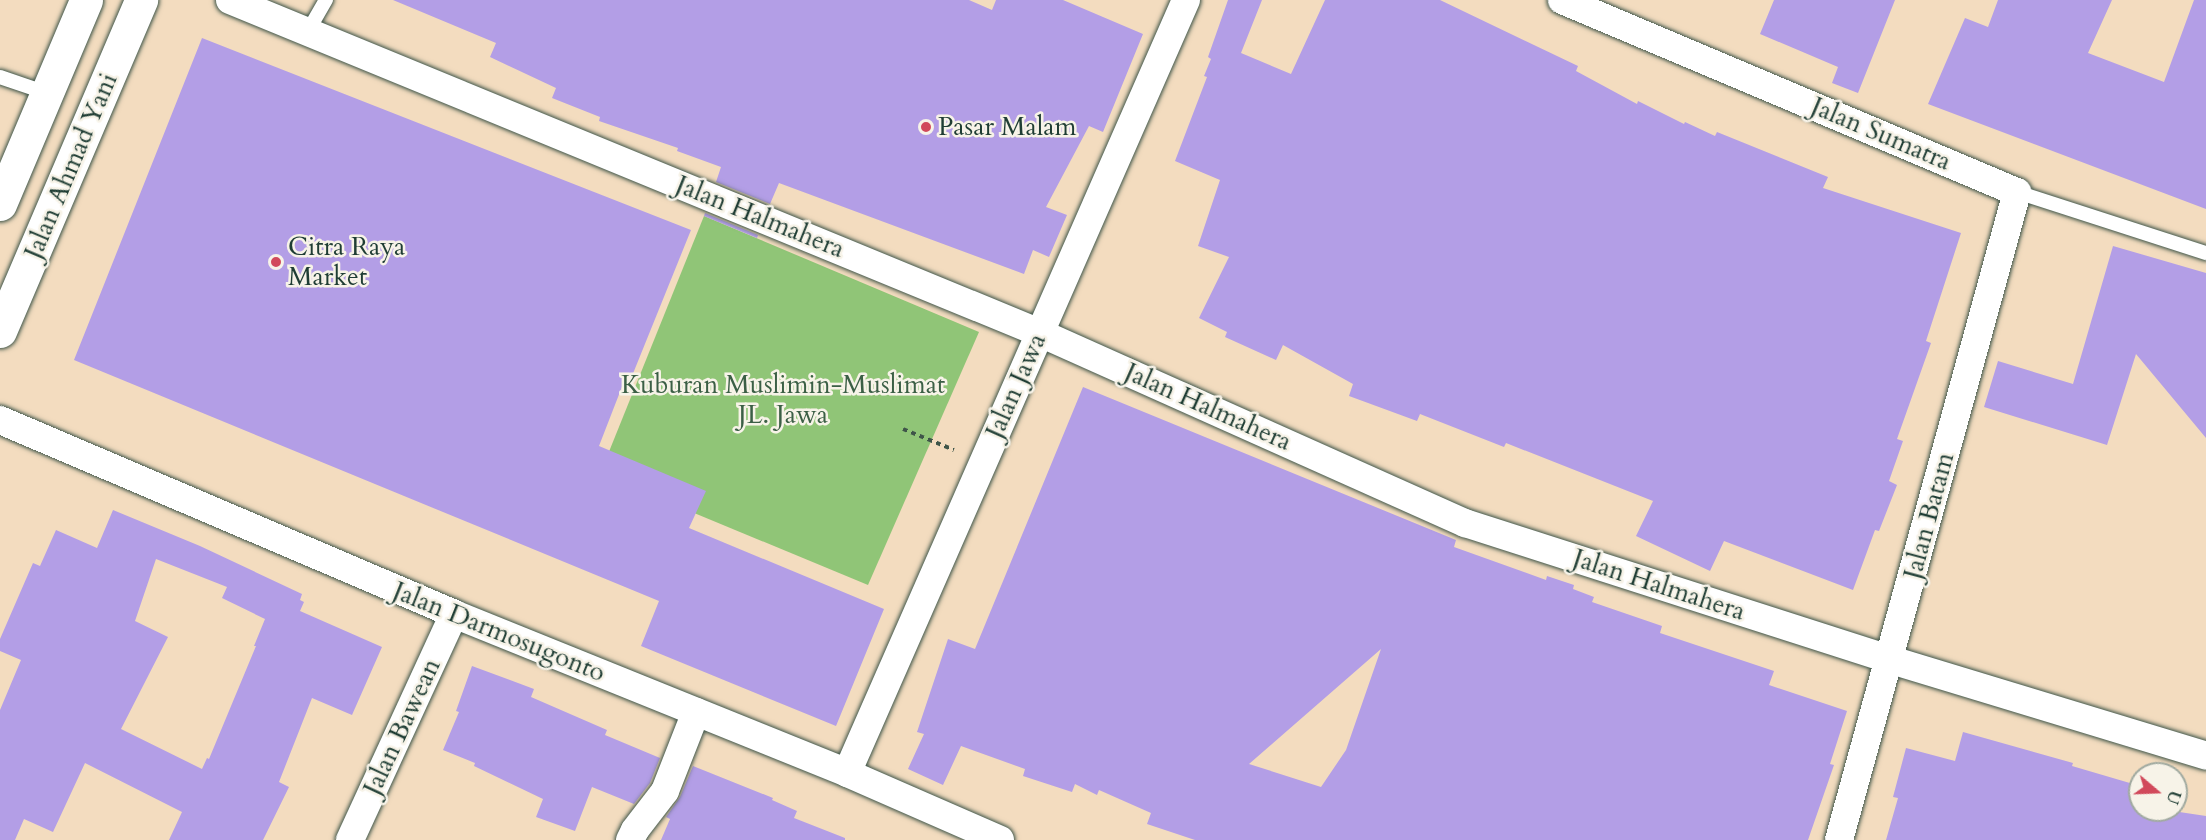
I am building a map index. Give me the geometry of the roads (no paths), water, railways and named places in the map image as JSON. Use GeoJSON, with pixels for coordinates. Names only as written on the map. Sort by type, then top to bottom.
{"type":"FeatureCollection","features":[{"type":"Feature","properties":{"kind":"main road","name":"Jalan Ahmad Yani"},"geometry":{"type":"LineString","coordinates":[[0,204],[86,0]]}},
{"type":"Feature","properties":{"kind":"main road","name":"Jalan Ahmad Yani"},"geometry":{"type":"LineString","coordinates":[[0,331],[141,0]]}},
{"type":"Feature","properties":{"kind":"street","name":"Jalan Halmahera"},"geometry":{"type":"LineString","coordinates":[[230,0],[1040,333],[1465,523],[1890,660],[2206,756]]}},
{"type":"Feature","properties":{"kind":"street","name":"Jalan Jawa"},"geometry":{"type":"LineString","coordinates":[[847,773],[1186,0]]}},
{"type":"Feature","properties":{"kind":"street","name":"Jalan Sumatra"},"geometry":{"type":"LineString","coordinates":[[1562,0],[2017,192]]}},
{"type":"Feature","properties":{"kind":"street","name":"Jalan Batam"},"geometry":{"type":"LineString","coordinates":[[1839,840],[2017,192]]}},
{"type":"Feature","properties":{"kind":"street","name":"Jalan Darmosugonto"},"geometry":{"type":"LineString","coordinates":[[0,420],[454,614],[847,773],[1000,840]]}},
{"type":"Feature","properties":{"kind":"street","name":"Jalan Bawean"},"geometry":{"type":"LineString","coordinates":[[350,840],[454,614]]}},
{"type":"Feature","properties":{"kind":"street"},"geometry":{"type":"LineString","coordinates":[[630,840],[665,791],[696,712]]}},
{"type":"Feature","properties":{"kind":"lane"},"geometry":{"type":"LineString","coordinates":[[308,31],[326,0]]}},
{"type":"Feature","properties":{"kind":"lane"},"geometry":{"type":"LineString","coordinates":[[0,77],[48,94]]}},
{"type":"Feature","properties":{"kind":"lane","name":"Jalan Sumatra"},"geometry":{"type":"LineString","coordinates":[[2017,192],[2206,253]]}},
{"type":"Feature","properties":{"kind":"place","name":"Pasar Malam"},"geometry":{"type":"Point","coordinates":[926,127]}},
{"type":"Feature","properties":{"kind":"place","name":"Citra Raya Market"},"geometry":{"type":"Point","coordinates":[276,262]}},
{"type":"Feature","properties":{"kind":"park label","name":"Kuburan Muslimin-Muslimat JL. Jawa"},"geometry":{"type":"Point","coordinates":[783,400]}}]}
